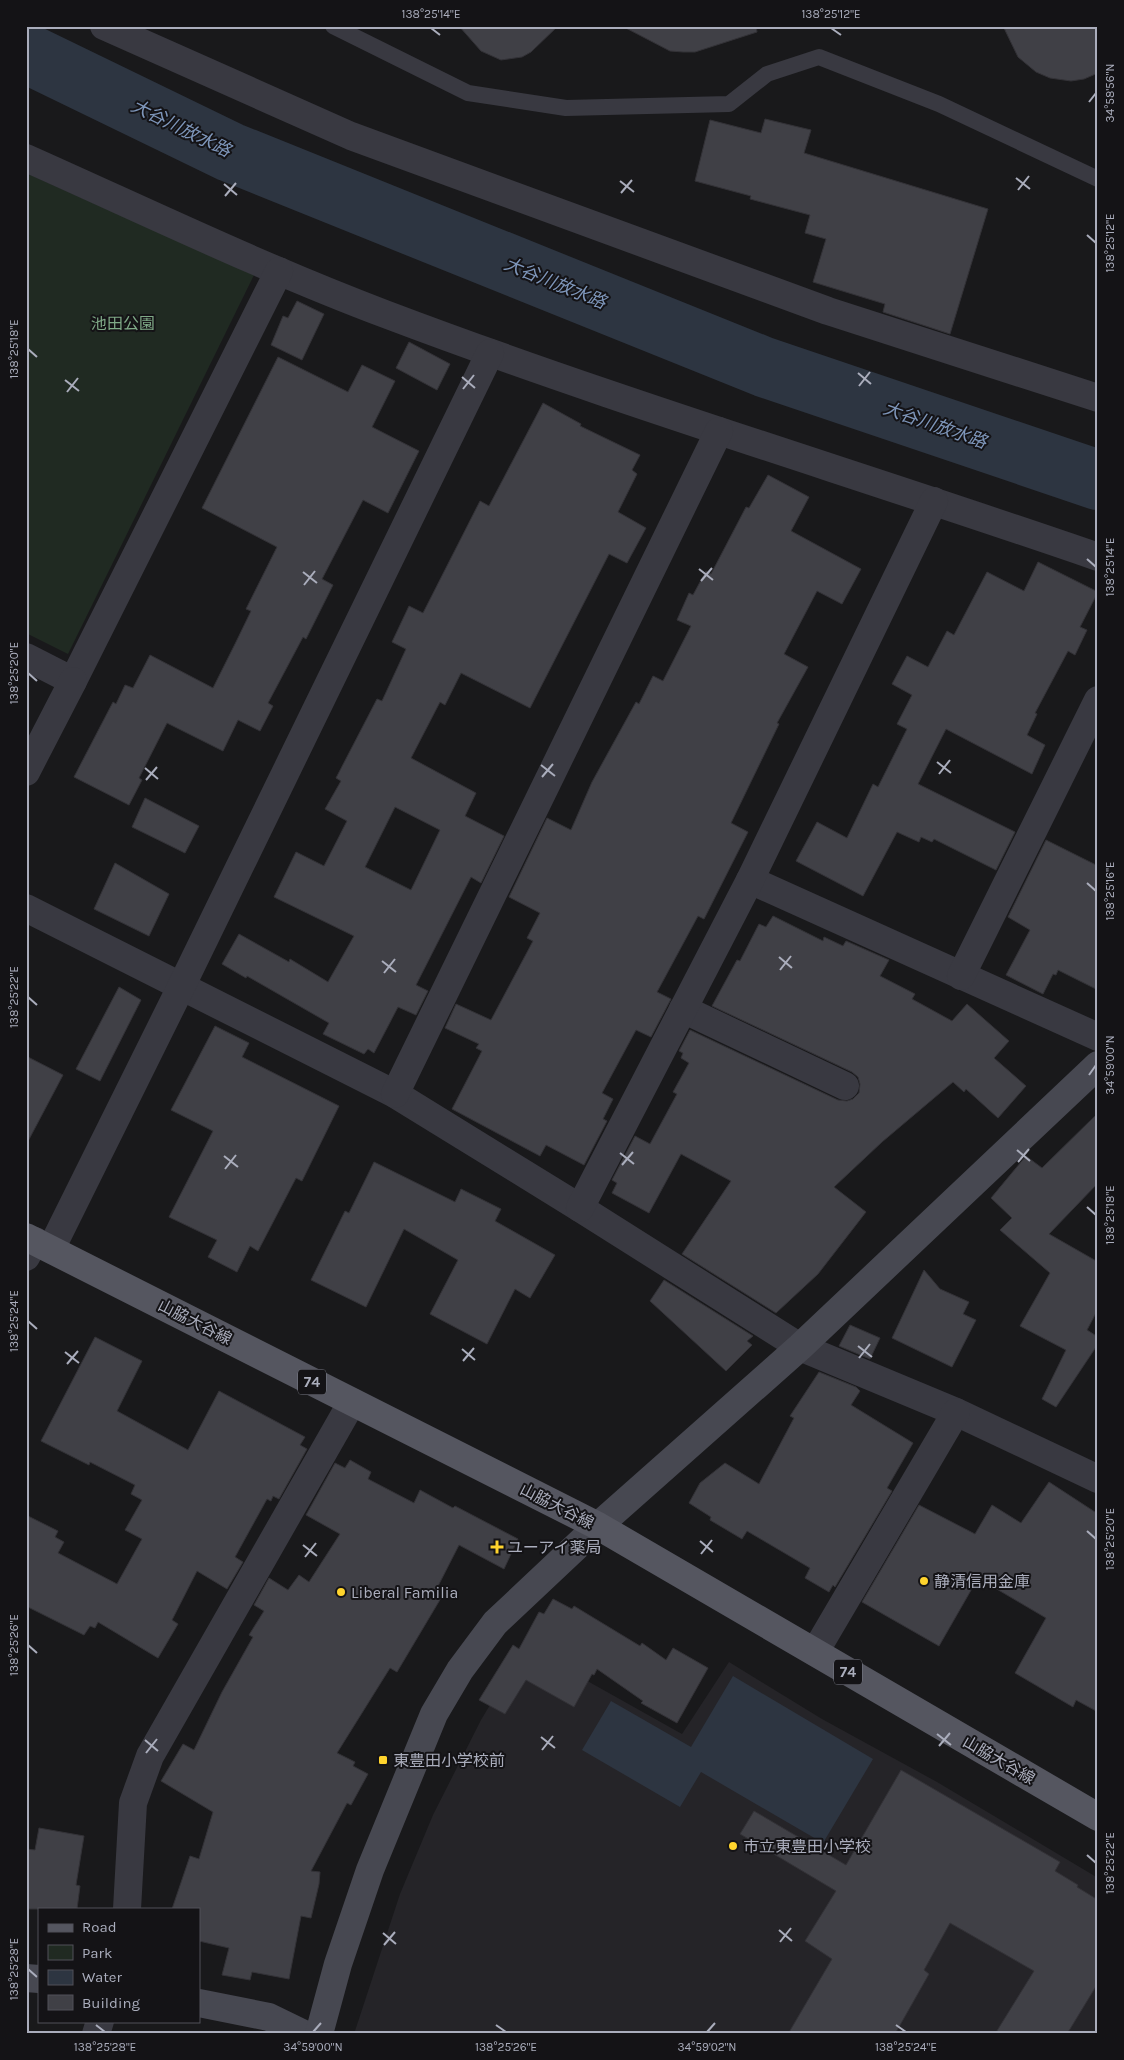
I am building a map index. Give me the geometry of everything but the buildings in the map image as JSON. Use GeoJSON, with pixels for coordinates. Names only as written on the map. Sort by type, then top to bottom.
{"type":"FeatureCollection","features":[{"type":"Feature","properties":{"kind":"main road","name":"山脇大谷線"},"geometry":{"type":"LineString","coordinates":[[35,1246],[598,1526],[1098,1817]]}},
{"type":"Feature","properties":{"kind":"street"},"geometry":{"type":"LineString","coordinates":[[104,26],[360,139],[828,311],[1098,398]]}},
{"type":"Feature","properties":{"kind":"street"},"geometry":{"type":"LineString","coordinates":[[26,158],[279,271],[490,353],[1098,557]]}},
{"type":"Feature","properties":{"kind":"street"},"geometry":{"type":"LineString","coordinates":[[26,772],[279,271]]}},
{"type":"Feature","properties":{"kind":"street"},"geometry":{"type":"LineString","coordinates":[[35,1246],[181,987],[490,353]]}},
{"type":"Feature","properties":{"kind":"street"},"geometry":{"type":"LineString","coordinates":[[395,1094],[718,431]]}},
{"type":"Feature","properties":{"kind":"street"},"geometry":{"type":"LineString","coordinates":[[580,1208],[750,880],[934,501]]}},
{"type":"Feature","properties":{"kind":"street"},"geometry":{"type":"LineString","coordinates":[[26,657],[73,681]]}},
{"type":"Feature","properties":{"kind":"street"},"geometry":{"type":"LineString","coordinates":[[961,976],[1098,700]]}},
{"type":"Feature","properties":{"kind":"street"},"geometry":{"type":"LineString","coordinates":[[750,880],[1098,1037]]}},
{"type":"Feature","properties":{"kind":"street"},"geometry":{"type":"LineString","coordinates":[[26,908],[395,1094],[800,1347],[956,1412],[1098,1479]]}},
{"type":"Feature","properties":{"kind":"street"},"geometry":{"type":"LineString","coordinates":[[683,1009],[845,1086]]}},
{"type":"Feature","properties":{"kind":"street"},"geometry":{"type":"LineString","coordinates":[[319,2034],[338,1964],[370,1870],[434,1714],[460,1670],[495,1623],[598,1526],[800,1347],[1098,1065]]}},
{"type":"Feature","properties":{"kind":"street"},"geometry":{"type":"LineString","coordinates":[[127,1908],[133,1803],[150,1756],[352,1402]]}},
{"type":"Feature","properties":{"kind":"street"},"geometry":{"type":"LineString","coordinates":[[815,1652],[956,1412]]}},
{"type":"Feature","properties":{"kind":"street"},"geometry":{"type":"LineString","coordinates":[[200,2003],[269,2017],[304,2034]]}},
{"type":"Feature","properties":{"kind":"street"},"geometry":{"type":"LineString","coordinates":[[96,2034],[100,2022]]}},
{"type":"Feature","properties":{"kind":"lane"},"geometry":{"type":"LineString","coordinates":[[333,26],[468,93],[566,108],[729,104],[767,74],[819,57],[939,104],[1098,179]]}},
{"type":"Feature","properties":{"kind":"shaded area","name":"市立東豊田小学校"},"geometry":{"type":"Polygon","coordinates":[[[525,1646],[682,1734],[729,1662],[822,1719],[937,1782],[1098,1878],[1098,2034],[354,2034],[400,1894],[433,1815],[481,1720],[525,1646]]]}},
{"type":"Feature","properties":{"kind":"green space","name":"池田公園"},"geometry":{"type":"Polygon","coordinates":[[[26,173],[254,275],[68,654],[26,633],[26,173]]]}},
{"type":"Feature","properties":{"kind":"water"},"geometry":{"type":"Polygon","coordinates":[[[733,1676],[873,1759],[823,1843],[701,1772],[680,1807],[582,1750],[611,1701],[691,1747],[733,1676]]]}},
{"type":"Feature","properties":{"kind":"waterway","name":"大谷川放水路"},"geometry":{"type":"LineString","coordinates":[[26,53],[230,152],[764,367],[1098,480]]}},
{"type":"Feature","properties":{"kind":"place","name":"ユーアイ薬局"},"geometry":{"type":"Point","coordinates":[497,1547]}},
{"type":"Feature","properties":{"kind":"place","name":"静清信用金庫"},"geometry":{"type":"Point","coordinates":[924,1581]}},
{"type":"Feature","properties":{"kind":"place","name":"Liberal Familia"},"geometry":{"type":"Point","coordinates":[341,1592]}},
{"type":"Feature","properties":{"kind":"place","name":"東豊田小学校前"},"geometry":{"type":"Point","coordinates":[383,1760]}},
{"type":"Feature","properties":{"kind":"place","name":"市立東豊田小学校"},"geometry":{"type":"Point","coordinates":[733,1846]}}]}
